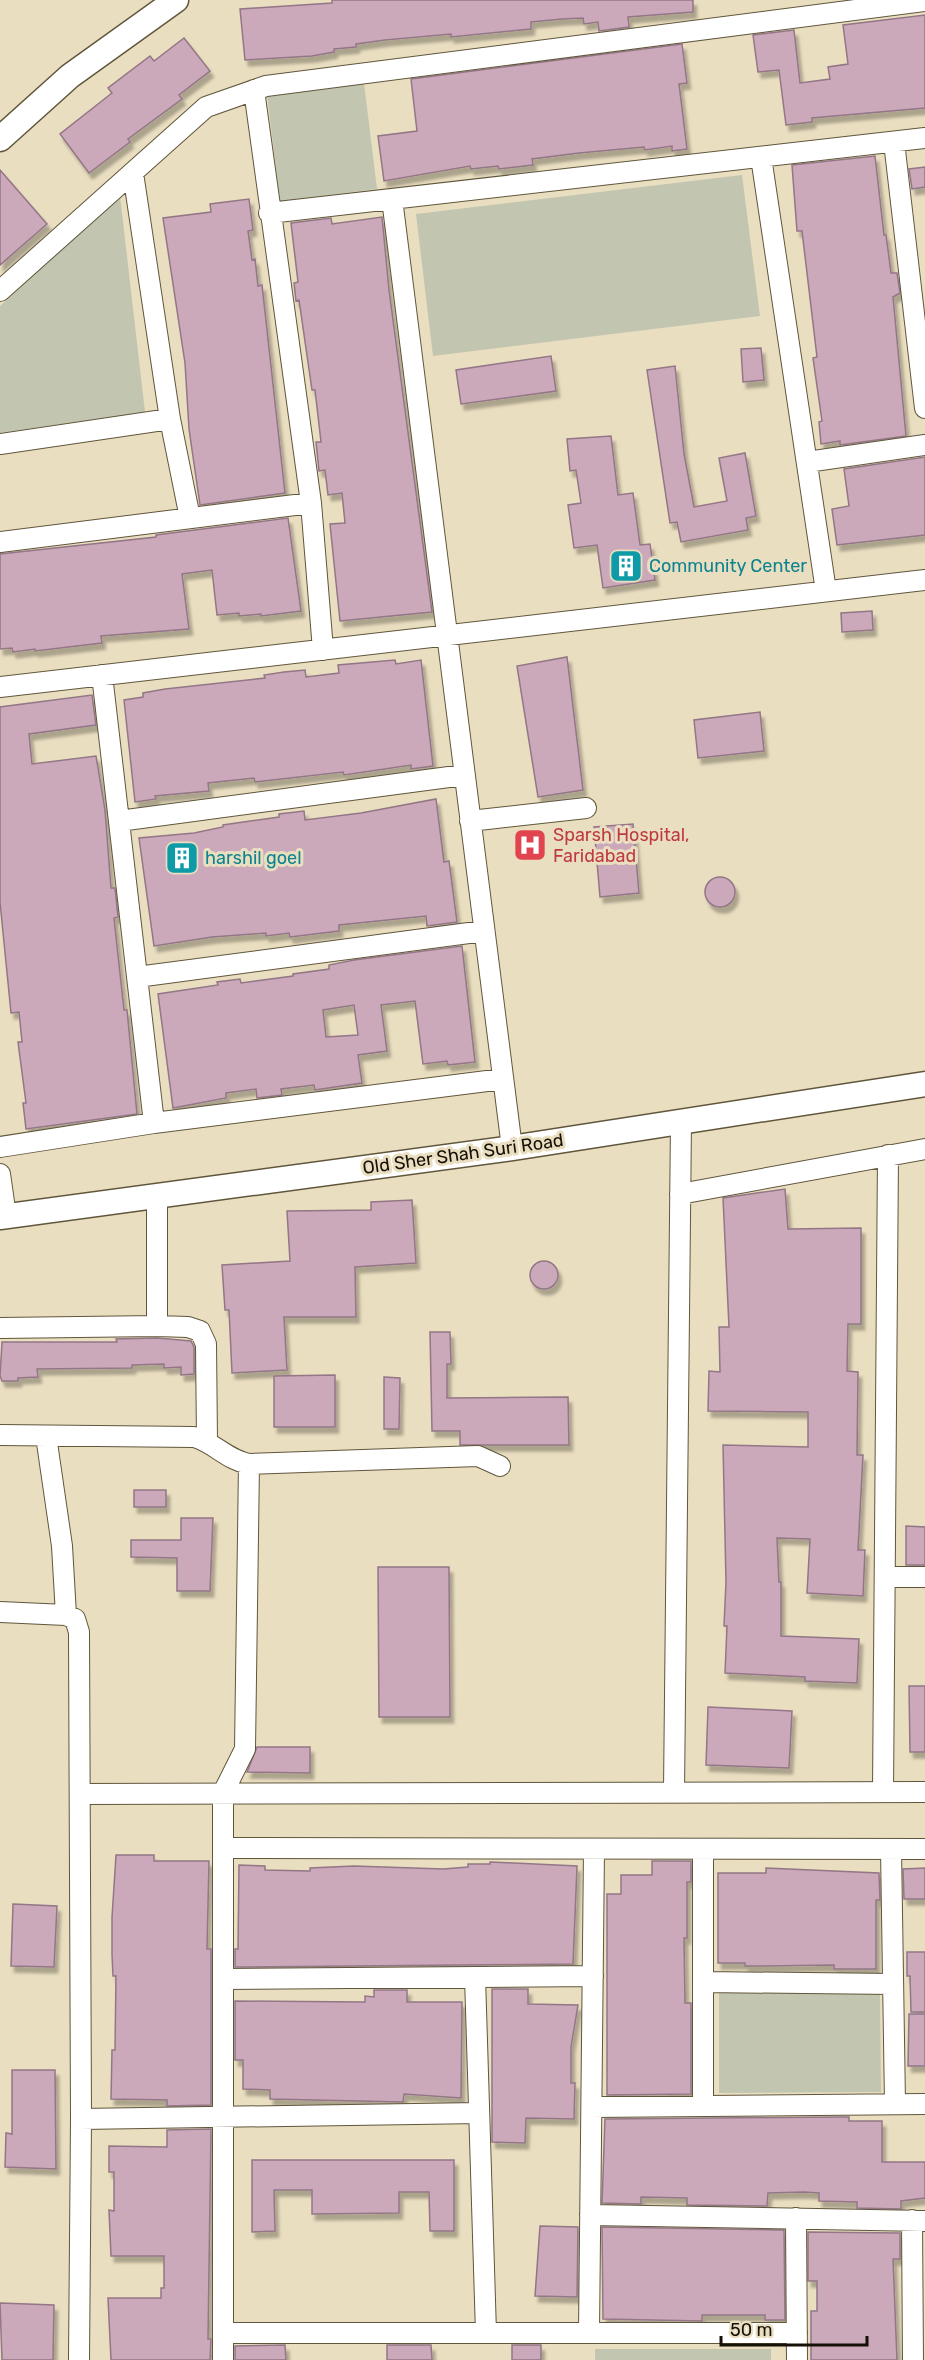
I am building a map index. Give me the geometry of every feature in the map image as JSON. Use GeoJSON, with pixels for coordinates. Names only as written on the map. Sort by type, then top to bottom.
{"type":"FeatureCollection","features":[{"type":"Feature","properties":{"kind":"street"},"geometry":{"type":"LineString","coordinates":[[0,139],[70,76],[177,0]]}},
{"type":"Feature","properties":{"kind":"street"},"geometry":{"type":"LineString","coordinates":[[0,291],[206,108],[254,90],[278,84],[925,1]]}},
{"type":"Feature","properties":{"kind":"street"},"geometry":{"type":"LineString","coordinates":[[254,90],[269,213],[311,503],[323,650]]}},
{"type":"Feature","properties":{"kind":"street"},"geometry":{"type":"LineString","coordinates":[[269,213],[925,138]]}},
{"type":"Feature","properties":{"kind":"street"},"geometry":{"type":"LineString","coordinates":[[894,142],[925,408]]}},
{"type":"Feature","properties":{"kind":"street"},"geometry":{"type":"LineString","coordinates":[[761,157],[826,591]]}},
{"type":"Feature","properties":{"kind":"street"},"geometry":{"type":"LineString","coordinates":[[133,173],[170,419],[190,518]]}},
{"type":"Feature","properties":{"kind":"street"},"geometry":{"type":"LineString","coordinates":[[392,199],[512,1148]]}},
{"type":"Feature","properties":{"kind":"street"},"geometry":{"type":"LineString","coordinates":[[0,444],[170,419]]}},
{"type":"Feature","properties":{"kind":"street"},"geometry":{"type":"LineString","coordinates":[[807,462],[925,445]]}},
{"type":"Feature","properties":{"kind":"street"},"geometry":{"type":"LineString","coordinates":[[0,542],[311,503]]}},
{"type":"Feature","properties":{"kind":"street"},"geometry":{"type":"LineString","coordinates":[[0,687],[925,580]]}},
{"type":"Feature","properties":{"kind":"street"},"geometry":{"type":"LineString","coordinates":[[102,675],[154,1123]]}},
{"type":"Feature","properties":{"kind":"street"},"geometry":{"type":"LineString","coordinates":[[119,821],[464,775]]}},
{"type":"Feature","properties":{"kind":"street"},"geometry":{"type":"LineString","coordinates":[[470,821],[586,808]]}},
{"type":"Feature","properties":{"kind":"street"},"geometry":{"type":"LineString","coordinates":[[137,977],[484,931]]}},
{"type":"Feature","properties":{"kind":"street"},"geometry":{"type":"LineString","coordinates":[[0,1147],[154,1123],[503,1079]]}},
{"type":"Feature","properties":{"kind":"street","name":"Old Sher Shah Suri Road"},"geometry":{"type":"LineString","coordinates":[[3,1216],[512,1148],[925,1084]]}},
{"type":"Feature","properties":{"kind":"street"},"geometry":{"type":"LineString","coordinates":[[674,1792],[681,1122]]}},
{"type":"Feature","properties":{"kind":"street"},"geometry":{"type":"LineString","coordinates":[[680,1194],[925,1149]]}},
{"type":"Feature","properties":{"kind":"street"},"geometry":{"type":"LineString","coordinates":[[883,1792],[888,1155]]}},
{"type":"Feature","properties":{"kind":"street"},"geometry":{"type":"LineString","coordinates":[[0,1174],[3,1216]]}},
{"type":"Feature","properties":{"kind":"street"},"geometry":{"type":"LineString","coordinates":[[157,1196],[157,1326]]}},
{"type":"Feature","properties":{"kind":"street"},"geometry":{"type":"LineString","coordinates":[[0,1328],[157,1326],[188,1327],[200,1331],[206,1344],[207,1441]]}},
{"type":"Feature","properties":{"kind":"street"},"geometry":{"type":"LineString","coordinates":[[0,1435],[194,1437],[207,1441],[223,1455],[249,1464],[478,1456],[500,1466]]}},
{"type":"Feature","properties":{"kind":"street"},"geometry":{"type":"LineString","coordinates":[[46,1436],[62,1546],[66,1615]]}},
{"type":"Feature","properties":{"kind":"street"},"geometry":{"type":"LineString","coordinates":[[223,2360],[223,1793],[245,1749],[249,1464]]}},
{"type":"Feature","properties":{"kind":"street"},"geometry":{"type":"LineString","coordinates":[[885,1577],[925,1577]]}},
{"type":"Feature","properties":{"kind":"street"},"geometry":{"type":"LineString","coordinates":[[0,1612],[66,1615],[75,1619],[79,1632],[81,1794],[79,2360]]}},
{"type":"Feature","properties":{"kind":"street"},"geometry":{"type":"LineString","coordinates":[[81,1794],[925,1792]]}},
{"type":"Feature","properties":{"kind":"street"},"geometry":{"type":"LineString","coordinates":[[223,1848],[925,1849]]}},
{"type":"Feature","properties":{"kind":"street"},"geometry":{"type":"LineString","coordinates":[[589,2333],[594,1849]]}},
{"type":"Feature","properties":{"kind":"street"},"geometry":{"type":"LineString","coordinates":[[703,1849],[703,2105]]}},
{"type":"Feature","properties":{"kind":"street"},"geometry":{"type":"LineString","coordinates":[[891,1849],[895,2104]]}},
{"type":"Feature","properties":{"kind":"street"},"geometry":{"type":"LineString","coordinates":[[223,1979],[593,1976]]}},
{"type":"Feature","properties":{"kind":"street"},"geometry":{"type":"LineString","coordinates":[[476,1977],[486,2333]]}},
{"type":"Feature","properties":{"kind":"street"},"geometry":{"type":"LineString","coordinates":[[703,1982],[893,1984]]}},
{"type":"Feature","properties":{"kind":"street"},"geometry":{"type":"LineString","coordinates":[[592,2107],[925,2104]]}},
{"type":"Feature","properties":{"kind":"street"},"geometry":{"type":"LineString","coordinates":[[81,2119],[479,2113]]}},
{"type":"Feature","properties":{"kind":"street"},"geometry":{"type":"LineString","coordinates":[[590,2215],[919,2221],[913,2360]]}},
{"type":"Feature","properties":{"kind":"street"},"geometry":{"type":"LineString","coordinates":[[796,2218],[797,2360]]}},
{"type":"Feature","properties":{"kind":"street"},"geometry":{"type":"LineString","coordinates":[[223,2333],[797,2333]]}},
{"type":"Feature","properties":{"kind":"green space"},"geometry":{"type":"Polygon","coordinates":[[[364,83],[377,189],[280,201],[267,95],[364,83]]]}},
{"type":"Feature","properties":{"kind":"green space"},"geometry":{"type":"Polygon","coordinates":[[[742,175],[760,316],[433,356],[416,214],[742,175]]]}},
{"type":"Feature","properties":{"kind":"green space"},"geometry":{"type":"Polygon","coordinates":[[[120,196],[145,412],[0,433],[0,306],[120,196]]]}},
{"type":"Feature","properties":{"kind":"green space"},"geometry":{"type":"Polygon","coordinates":[[[719,1992],[880,1992],[881,2092],[719,2093],[719,1992]]]}},
{"type":"Feature","properties":{"kind":"green space"},"geometry":{"type":"Polygon","coordinates":[[[595,2349],[771,2349],[771,2360],[595,2360],[595,2349]]]}},
{"type":"Feature","properties":{"kind":"building"},"geometry":{"type":"Polygon","coordinates":[[[332,0],[693,0],[693,12],[628,17],[629,27],[599,31],[598,22],[584,24],[583,18],[562,19],[531,22],[531,29],[451,37],[451,34],[385,40],[356,44],[356,47],[334,49],[334,52],[312,56],[245,60],[240,9],[332,3],[332,0]]]}},
{"type":"Feature","properties":{"kind":"building"},"geometry":{"type":"Polygon","coordinates":[[[925,15],[925,108],[812,118],[812,122],[786,125],[779,70],[758,72],[753,35],[794,30],[800,83],[830,79],[828,67],[848,64],[843,25],[925,15]]]}},
{"type":"Feature","properties":{"kind":"building"},"geometry":{"type":"Polygon","coordinates":[[[184,38],[210,71],[179,95],[182,99],[128,139],[130,142],[89,173],[60,134],[112,93],[108,88],[150,56],[154,61],[184,38]]]}},
{"type":"Feature","properties":{"kind":"building"},"geometry":{"type":"Polygon","coordinates":[[[682,44],[687,83],[679,84],[687,149],[672,151],[672,146],[645,150],[644,147],[579,153],[532,159],[533,165],[499,169],[498,166],[471,169],[470,166],[384,181],[378,136],[417,131],[411,79],[682,44]]]}},
{"type":"Feature","properties":{"kind":"building"},"geometry":{"type":"Polygon","coordinates":[[[875,156],[884,235],[886,235],[891,273],[897,273],[900,293],[893,297],[906,436],[840,445],[840,441],[821,444],[819,422],[822,421],[813,358],[817,357],[802,231],[797,231],[792,165],[875,156]]]}},
{"type":"Feature","properties":{"kind":"building"},"geometry":{"type":"Polygon","coordinates":[[[925,167],[925,187],[912,189],[909,169],[925,167]]]}},
{"type":"Feature","properties":{"kind":"building"},"geometry":{"type":"Polygon","coordinates":[[[0,170],[47,224],[0,265],[0,170]]]}},
{"type":"Feature","properties":{"kind":"building"},"geometry":{"type":"Polygon","coordinates":[[[249,199],[253,230],[248,231],[252,260],[255,259],[258,286],[262,285],[285,493],[200,505],[189,429],[185,363],[163,218],[211,212],[210,204],[249,199]]]}},
{"type":"Feature","properties":{"kind":"building"},"geometry":{"type":"Polygon","coordinates":[[[382,217],[389,290],[432,612],[340,621],[330,524],[345,523],[342,493],[328,495],[325,470],[319,471],[316,442],[321,442],[315,390],[312,390],[299,300],[296,301],[294,283],[298,282],[291,223],[331,218],[332,224],[382,217]]]}},
{"type":"Feature","properties":{"kind":"building"},"geometry":{"type":"Polygon","coordinates":[[[761,348],[764,380],[743,382],[741,349],[761,348]]]}},
{"type":"Feature","properties":{"kind":"building"},"geometry":{"type":"Polygon","coordinates":[[[551,356],[556,391],[461,404],[456,370],[551,356]]]}},
{"type":"Feature","properties":{"kind":"building"},"geometry":{"type":"Polygon","coordinates":[[[675,366],[684,454],[694,507],[727,501],[719,458],[745,453],[756,516],[746,518],[748,530],[681,542],[677,522],[670,523],[647,370],[675,366]]]}},
{"type":"Feature","properties":{"kind":"building"},"geometry":{"type":"Polygon","coordinates":[[[611,436],[618,495],[633,493],[640,545],[650,544],[655,580],[603,588],[597,545],[574,548],[568,505],[581,503],[576,470],[570,471],[567,439],[611,436]]]}},
{"type":"Feature","properties":{"kind":"building"},"geometry":{"type":"Polygon","coordinates":[[[925,457],[925,535],[837,545],[832,509],[849,506],[844,469],[925,457]]]}},
{"type":"Feature","properties":{"kind":"building"},"geometry":{"type":"Polygon","coordinates":[[[288,518],[301,611],[261,616],[261,614],[239,616],[239,613],[217,615],[212,570],[182,574],[189,629],[101,636],[102,643],[35,651],[35,649],[13,652],[12,648],[0,649],[0,554],[156,537],[156,535],[288,518]]]}},
{"type":"Feature","properties":{"kind":"building"},"geometry":{"type":"Polygon","coordinates":[[[872,611],[873,630],[842,632],[841,613],[872,611]]]}},
{"type":"Feature","properties":{"kind":"building"},"geometry":{"type":"Polygon","coordinates":[[[567,657],[583,790],[538,797],[517,666],[567,657]]]}},
{"type":"Feature","properties":{"kind":"building"},"geometry":{"type":"Polygon","coordinates":[[[395,660],[396,664],[421,660],[433,766],[411,769],[411,765],[344,775],[343,772],[255,782],[254,778],[208,783],[209,791],[155,796],[156,799],[135,802],[124,700],[143,697],[143,693],[165,689],[265,678],[264,675],[305,670],[306,677],[339,673],[338,665],[395,660]]]}},
{"type":"Feature","properties":{"kind":"building"},"geometry":{"type":"Polygon","coordinates":[[[92,695],[96,725],[29,734],[32,764],[96,756],[105,810],[111,888],[115,888],[118,917],[114,918],[124,1010],[127,1010],[137,1114],[26,1129],[23,1103],[26,1103],[18,1042],[22,1042],[19,1012],[11,1013],[0,902],[0,707],[92,695]]]}},
{"type":"Feature","properties":{"kind":"building"},"geometry":{"type":"Polygon","coordinates":[[[760,712],[764,751],[698,758],[694,720],[760,712]]]}},
{"type":"Feature","properties":{"kind":"building"},"geometry":{"type":"Polygon","coordinates":[[[436,799],[444,862],[449,861],[457,922],[427,926],[426,916],[339,925],[339,931],[290,937],[289,933],[266,936],[266,933],[212,937],[154,946],[139,838],[194,833],[223,827],[223,825],[279,817],[279,814],[304,811],[305,820],[361,813],[436,799]]]}},
{"type":"Feature","properties":{"kind":"building"},"geometry":{"type":"Polygon","coordinates":[[[633,824],[639,893],[600,897],[594,827],[633,824]]]}},
{"type":"Feature","properties":{"kind":"building"},"geometry":{"type":"Polygon","coordinates":[[[720,877],[731,881],[735,892],[731,903],[720,907],[709,903],[705,892],[709,881],[720,877]]]}},
{"type":"Feature","properties":{"kind":"building"},"geometry":{"type":"Polygon","coordinates":[[[462,946],[475,1062],[448,1065],[447,1061],[423,1064],[415,1001],[381,1005],[387,1051],[358,1055],[362,1083],[315,1090],[314,1085],[281,1089],[282,1095],[257,1098],[256,1089],[226,1093],[226,1098],[173,1108],[158,994],[218,985],[217,982],[240,979],[241,983],[293,976],[293,974],[329,969],[329,965],[462,946]],[[354,1005],[323,1010],[326,1037],[358,1035],[354,1005]]]}},
{"type":"Feature","properties":{"kind":"building"},"geometry":{"type":"Polygon","coordinates":[[[785,1189],[788,1229],[861,1228],[861,1324],[848,1324],[847,1371],[858,1372],[857,1455],[863,1455],[858,1550],[865,1550],[863,1596],[807,1593],[810,1539],[777,1538],[779,1582],[781,1582],[781,1636],[859,1639],[857,1683],[805,1681],[805,1677],[725,1673],[727,1626],[724,1626],[726,1582],[723,1445],[808,1447],[808,1412],[708,1411],[709,1371],[720,1372],[719,1327],[729,1327],[723,1198],[785,1189]]]}},
{"type":"Feature","properties":{"kind":"building"},"geometry":{"type":"Polygon","coordinates":[[[412,1200],[416,1263],[355,1267],[356,1317],[284,1317],[287,1370],[232,1373],[229,1310],[225,1310],[222,1265],[290,1261],[287,1211],[371,1210],[371,1202],[412,1200]]]}},
{"type":"Feature","properties":{"kind":"building"},"geometry":{"type":"Polygon","coordinates":[[[544,1261],[554,1265],[558,1275],[554,1285],[544,1289],[534,1285],[530,1275],[534,1265],[544,1261]]]}},
{"type":"Feature","properties":{"kind":"building"},"geometry":{"type":"Polygon","coordinates":[[[430,1332],[450,1332],[451,1364],[447,1364],[447,1398],[568,1397],[569,1445],[460,1445],[460,1431],[432,1431],[430,1332]]]}},
{"type":"Feature","properties":{"kind":"building"},"geometry":{"type":"Polygon","coordinates":[[[157,1338],[191,1341],[194,1347],[194,1374],[181,1375],[181,1367],[164,1368],[164,1364],[132,1365],[132,1368],[37,1369],[38,1377],[18,1378],[18,1381],[2,1381],[0,1376],[2,1342],[117,1342],[116,1339],[157,1338]]]}},
{"type":"Feature","properties":{"kind":"building"},"geometry":{"type":"Polygon","coordinates":[[[335,1375],[335,1427],[274,1427],[274,1376],[335,1375]]]}},
{"type":"Feature","properties":{"kind":"building"},"geometry":{"type":"Polygon","coordinates":[[[384,1377],[400,1378],[399,1429],[384,1429],[384,1377]]]}},
{"type":"Feature","properties":{"kind":"building"},"geometry":{"type":"Polygon","coordinates":[[[134,1490],[166,1490],[166,1507],[134,1507],[134,1490]]]}},
{"type":"Feature","properties":{"kind":"building"},"geometry":{"type":"Polygon","coordinates":[[[181,1518],[213,1518],[210,1591],[177,1591],[177,1558],[131,1557],[131,1540],[181,1540],[181,1518]]]}},
{"type":"Feature","properties":{"kind":"building"},"geometry":{"type":"Polygon","coordinates":[[[906,1526],[925,1527],[925,1565],[906,1565],[906,1526]]]}},
{"type":"Feature","properties":{"kind":"building"},"geometry":{"type":"Polygon","coordinates":[[[378,1567],[449,1567],[450,1717],[379,1717],[378,1567]]]}},
{"type":"Feature","properties":{"kind":"building"},"geometry":{"type":"Polygon","coordinates":[[[909,1686],[925,1686],[925,1752],[910,1752],[909,1686]]]}},
{"type":"Feature","properties":{"kind":"building"},"geometry":{"type":"Polygon","coordinates":[[[708,1707],[792,1711],[789,1768],[706,1765],[708,1707]]]}},
{"type":"Feature","properties":{"kind":"building"},"geometry":{"type":"Polygon","coordinates":[[[257,1747],[310,1747],[310,1773],[247,1772],[257,1747]]]}},
{"type":"Feature","properties":{"kind":"building"},"geometry":{"type":"Polygon","coordinates":[[[116,1855],[154,1855],[154,1861],[209,1861],[207,1949],[211,1949],[211,2105],[167,2106],[167,2100],[111,2099],[112,2050],[115,2050],[116,1976],[113,1976],[112,1917],[116,1855]]]}},
{"type":"Feature","properties":{"kind":"building"},"geometry":{"type":"Polygon","coordinates":[[[652,1861],[691,1861],[691,1882],[687,1882],[687,1938],[684,1938],[685,2003],[691,2003],[691,2094],[607,2095],[607,1894],[621,1894],[621,1875],[652,1875],[652,1861]]]}},
{"type":"Feature","properties":{"kind":"building"},"geometry":{"type":"Polygon","coordinates":[[[490,1862],[577,1866],[573,1964],[235,1967],[235,1949],[238,1949],[239,1865],[265,1866],[265,1870],[310,1871],[310,1868],[354,1866],[443,1869],[468,1867],[468,1864],[490,1864],[490,1862]]]}},
{"type":"Feature","properties":{"kind":"building"},"geometry":{"type":"Polygon","coordinates":[[[766,1868],[879,1873],[880,1900],[876,1900],[876,1969],[834,1969],[834,1965],[745,1966],[745,1963],[718,1963],[718,1873],[766,1873],[766,1868]]]}},
{"type":"Feature","properties":{"kind":"building"},"geometry":{"type":"Polygon","coordinates":[[[925,1868],[925,1899],[904,1899],[903,1869],[925,1868]]]}},
{"type":"Feature","properties":{"kind":"building"},"geometry":{"type":"Polygon","coordinates":[[[13,1904],[57,1906],[54,1967],[11,1966],[13,1904]]]}},
{"type":"Feature","properties":{"kind":"building"},"geometry":{"type":"Polygon","coordinates":[[[907,1952],[925,1952],[925,2012],[911,2012],[907,1952]]]}},
{"type":"Feature","properties":{"kind":"building"},"geometry":{"type":"Polygon","coordinates":[[[492,1989],[528,1989],[528,2004],[578,2005],[571,2047],[571,2083],[575,2083],[574,2119],[526,2118],[525,2143],[492,2142],[492,1989]]]}},
{"type":"Feature","properties":{"kind":"building"},"geometry":{"type":"Polygon","coordinates":[[[374,1990],[407,1990],[407,2002],[462,2002],[461,2098],[404,2094],[403,2102],[270,2099],[270,2090],[243,2089],[243,2060],[235,2060],[235,2001],[365,2002],[365,1996],[374,1997],[374,1990]]]}},
{"type":"Feature","properties":{"kind":"building"},"geometry":{"type":"Polygon","coordinates":[[[909,2014],[925,2014],[925,2066],[908,2066],[909,2014]]]}},
{"type":"Feature","properties":{"kind":"building"},"geometry":{"type":"Polygon","coordinates":[[[12,2070],[55,2070],[56,2169],[5,2167],[6,2133],[12,2134],[12,2070]]]}},
{"type":"Feature","properties":{"kind":"building"},"geometry":{"type":"Polygon","coordinates":[[[849,2117],[849,2121],[882,2121],[882,2162],[925,2162],[925,2198],[901,2201],[901,2209],[857,2208],[857,2202],[819,2201],[819,2193],[804,2192],[768,2193],[767,2206],[687,2205],[687,2198],[641,2197],[641,2204],[602,2203],[605,2119],[849,2117]]]}},
{"type":"Feature","properties":{"kind":"building"},"geometry":{"type":"Polygon","coordinates":[[[211,2129],[208,2339],[211,2339],[210,2360],[111,2360],[108,2298],[161,2298],[161,2288],[164,2288],[164,2256],[111,2256],[109,2210],[114,2211],[114,2172],[109,2172],[109,2146],[167,2147],[167,2130],[211,2129]]]}},
{"type":"Feature","properties":{"kind":"building"},"geometry":{"type":"Polygon","coordinates":[[[252,2160],[454,2160],[454,2231],[430,2231],[429,2192],[399,2192],[399,2213],[312,2214],[312,2190],[274,2190],[275,2231],[252,2232],[252,2160]]]}},
{"type":"Feature","properties":{"kind":"building"},"geometry":{"type":"Polygon","coordinates":[[[540,2226],[578,2227],[577,2297],[535,2296],[540,2226]]]}},
{"type":"Feature","properties":{"kind":"building"},"geometry":{"type":"Polygon","coordinates":[[[602,2227],[784,2230],[785,2320],[765,2320],[765,2315],[702,2315],[702,2321],[603,2319],[602,2227]]]}},
{"type":"Feature","properties":{"kind":"building"},"geometry":{"type":"Polygon","coordinates":[[[808,2232],[900,2233],[900,2259],[893,2259],[897,2360],[811,2360],[811,2311],[817,2311],[817,2281],[808,2281],[808,2232]]]}},
{"type":"Feature","properties":{"kind":"building"},"geometry":{"type":"Polygon","coordinates":[[[0,2303],[54,2305],[53,2360],[2,2360],[0,2303]]]}},
{"type":"Feature","properties":{"kind":"building"},"geometry":{"type":"Polygon","coordinates":[[[285,2345],[286,2360],[235,2360],[235,2346],[285,2345]]]}},
{"type":"Feature","properties":{"kind":"building"},"geometry":{"type":"Polygon","coordinates":[[[387,2345],[431,2345],[432,2360],[387,2360],[387,2345]]]}},
{"type":"Feature","properties":{"kind":"building"},"geometry":{"type":"Polygon","coordinates":[[[512,2345],[541,2345],[541,2360],[512,2360],[512,2345]]]}},
{"type":"Feature","properties":{"kind":"place","name":"Community Center"},"geometry":{"type":"Point","coordinates":[626,566]}},
{"type":"Feature","properties":{"kind":"place","name":"Sparsh Hospital, Faridabad"},"geometry":{"type":"Point","coordinates":[530,845]}},
{"type":"Feature","properties":{"kind":"place","name":"harshil goel"},"geometry":{"type":"Point","coordinates":[182,858]}}]}
